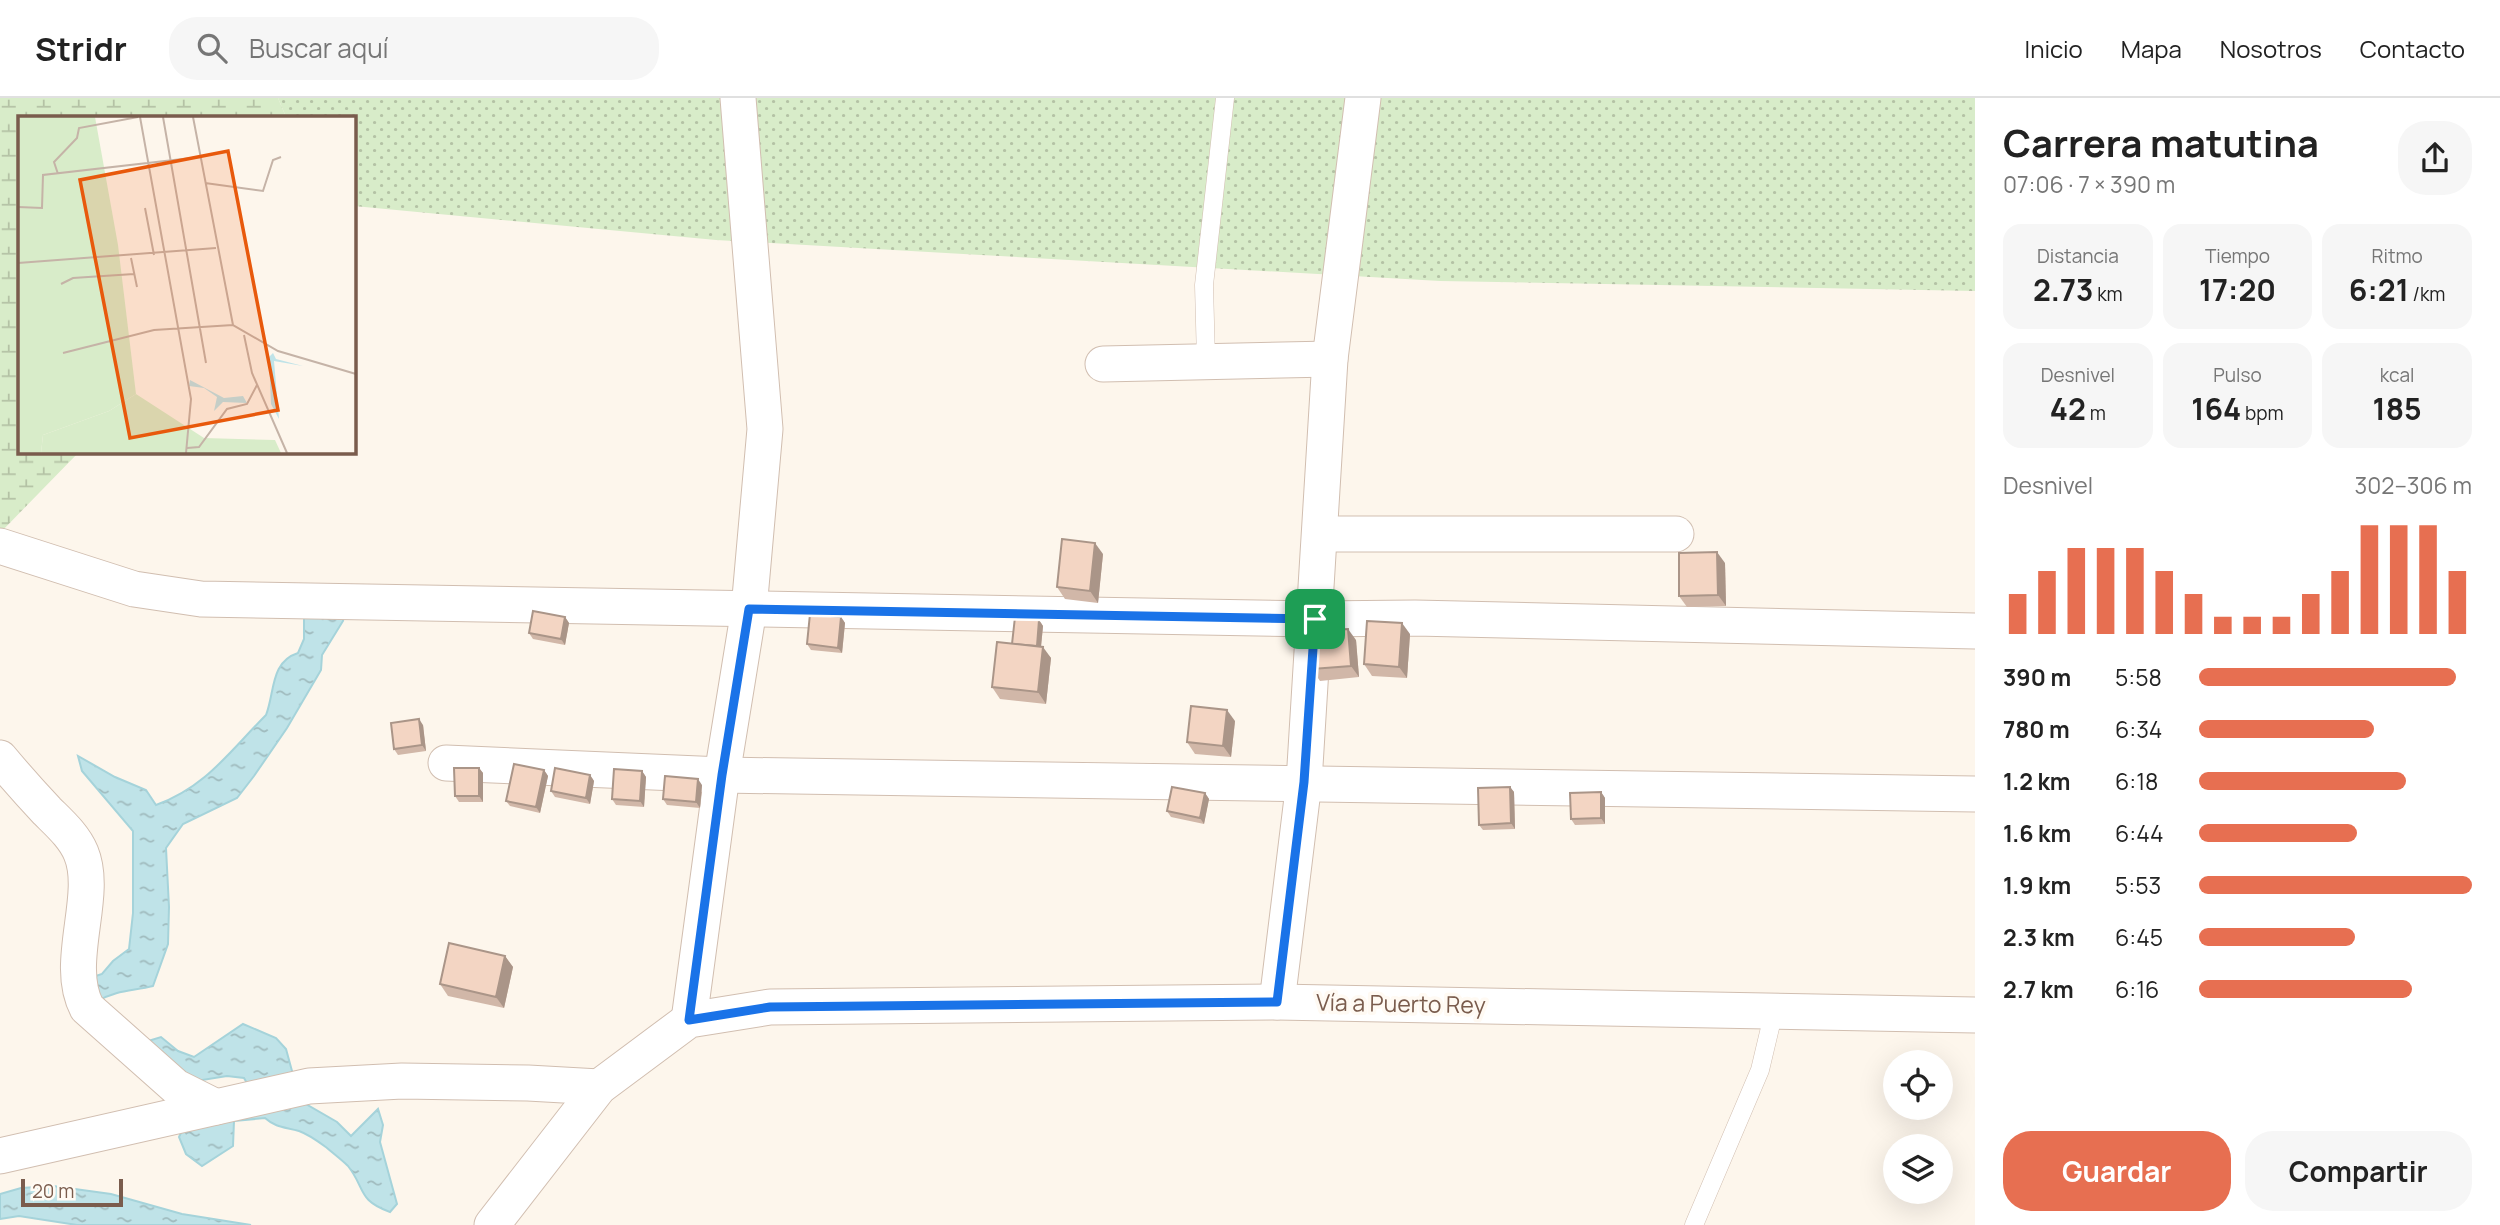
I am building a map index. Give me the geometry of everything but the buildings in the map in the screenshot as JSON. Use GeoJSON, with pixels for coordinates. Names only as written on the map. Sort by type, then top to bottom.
{"type":"FeatureCollection","features":[{"type":"Feature","properties":{"kind":"street"},"geometry":{"type":"LineString","coordinates":[[689,1020],[722,775],[749,609],[765,429],[738,98]]}},
{"type":"Feature","properties":{"kind":"street"},"geometry":{"type":"LineString","coordinates":[[1277,1002],[1304,782],[1330,359],[1363,98]]}},
{"type":"Feature","properties":{"kind":"street"},"geometry":{"type":"LineString","coordinates":[[1103,365],[1206,360],[1330,359]]}},
{"type":"Feature","properties":{"kind":"street"},"geometry":{"type":"LineString","coordinates":[[1320,534],[1675,534]]}},
{"type":"Feature","properties":{"kind":"street"},"geometry":{"type":"LineString","coordinates":[[0,546],[134,589],[201,599],[1315,619],[1415,618],[1975,631]]}},
{"type":"Feature","properties":{"kind":"street"},"geometry":{"type":"LineString","coordinates":[[0,758],[71,837],[81,852],[86,871],[79,972],[80,989],[87,1008],[176,1087],[216,1107]]}},
{"type":"Feature","properties":{"kind":"street"},"geometry":{"type":"LineString","coordinates":[[446,763],[722,775],[1975,794]]}},
{"type":"Feature","properties":{"kind":"street","name":"Vía a Puerto Rey"},"geometry":{"type":"LineString","coordinates":[[492,1225],[599,1087],[689,1020],[770,1007],[1277,1002],[1975,1015]]}},
{"type":"Feature","properties":{"kind":"street"},"geometry":{"type":"LineString","coordinates":[[1975,1005],[1975,1015]]}},
{"type":"Feature","properties":{"kind":"street"},"geometry":{"type":"LineString","coordinates":[[0,1156],[309,1086],[402,1081],[599,1087]]}},
{"type":"Feature","properties":{"kind":"lane"},"geometry":{"type":"LineString","coordinates":[[1206,360],[1204,285],[1226,98]]}},
{"type":"Feature","properties":{"kind":"lane"},"geometry":{"type":"LineString","coordinates":[[1695,1225],[1760,1070],[1774,1011]]}},
{"type":"Feature","properties":{"kind":"green space"},"geometry":{"type":"Polygon","coordinates":[[[0,98],[278,98],[286,116],[18,116],[18,453],[78,453],[0,533],[0,98]]]}},
{"type":"Feature","properties":{"kind":"green space"},"geometry":{"type":"Polygon","coordinates":[[[278,98],[1975,98],[1975,291],[1440,281],[716,240],[355,206],[355,116],[286,116],[278,98]]]}},
{"type":"Feature","properties":{"kind":"water"},"geometry":{"type":"Polygon","coordinates":[[[345,610],[343,621],[322,655],[321,670],[287,728],[254,776],[237,798],[183,824],[166,848],[168,944],[153,986],[118,993],[98,1001],[90,978],[102,974],[129,949],[133,913],[133,831],[82,771],[78,756],[115,777],[146,790],[156,805],[174,797],[216,767],[266,715],[282,663],[298,653],[304,639],[304,616],[345,610]]]}},
{"type":"Feature","properties":{"kind":"water"},"geometry":{"type":"Polygon","coordinates":[[[243,1024],[276,1038],[286,1049],[306,1104],[337,1122],[351,1136],[378,1109],[383,1125],[380,1142],[397,1204],[390,1212],[379,1208],[367,1198],[348,1166],[327,1148],[303,1133],[277,1125],[265,1118],[234,1121],[233,1146],[202,1166],[186,1154],[179,1137],[189,1116],[259,1104],[244,1078],[227,1076],[190,1082],[145,1042],[161,1037],[178,1051],[194,1057],[243,1024]]]}},
{"type":"Feature","properties":{"kind":"water"},"geometry":{"type":"Polygon","coordinates":[[[53,1186],[111,1194],[182,1214],[251,1225],[77,1225],[19,1216],[0,1219],[0,1194],[21,1188],[53,1186]]]}},
{"type":"Feature","properties":{"kind":"route"},"geometry":{"type":"LineString","coordinates":[[749,609],[1315,619],[1304,782],[1277,1002],[770,1007],[689,1020],[722,775],[749,609]]}}]}
